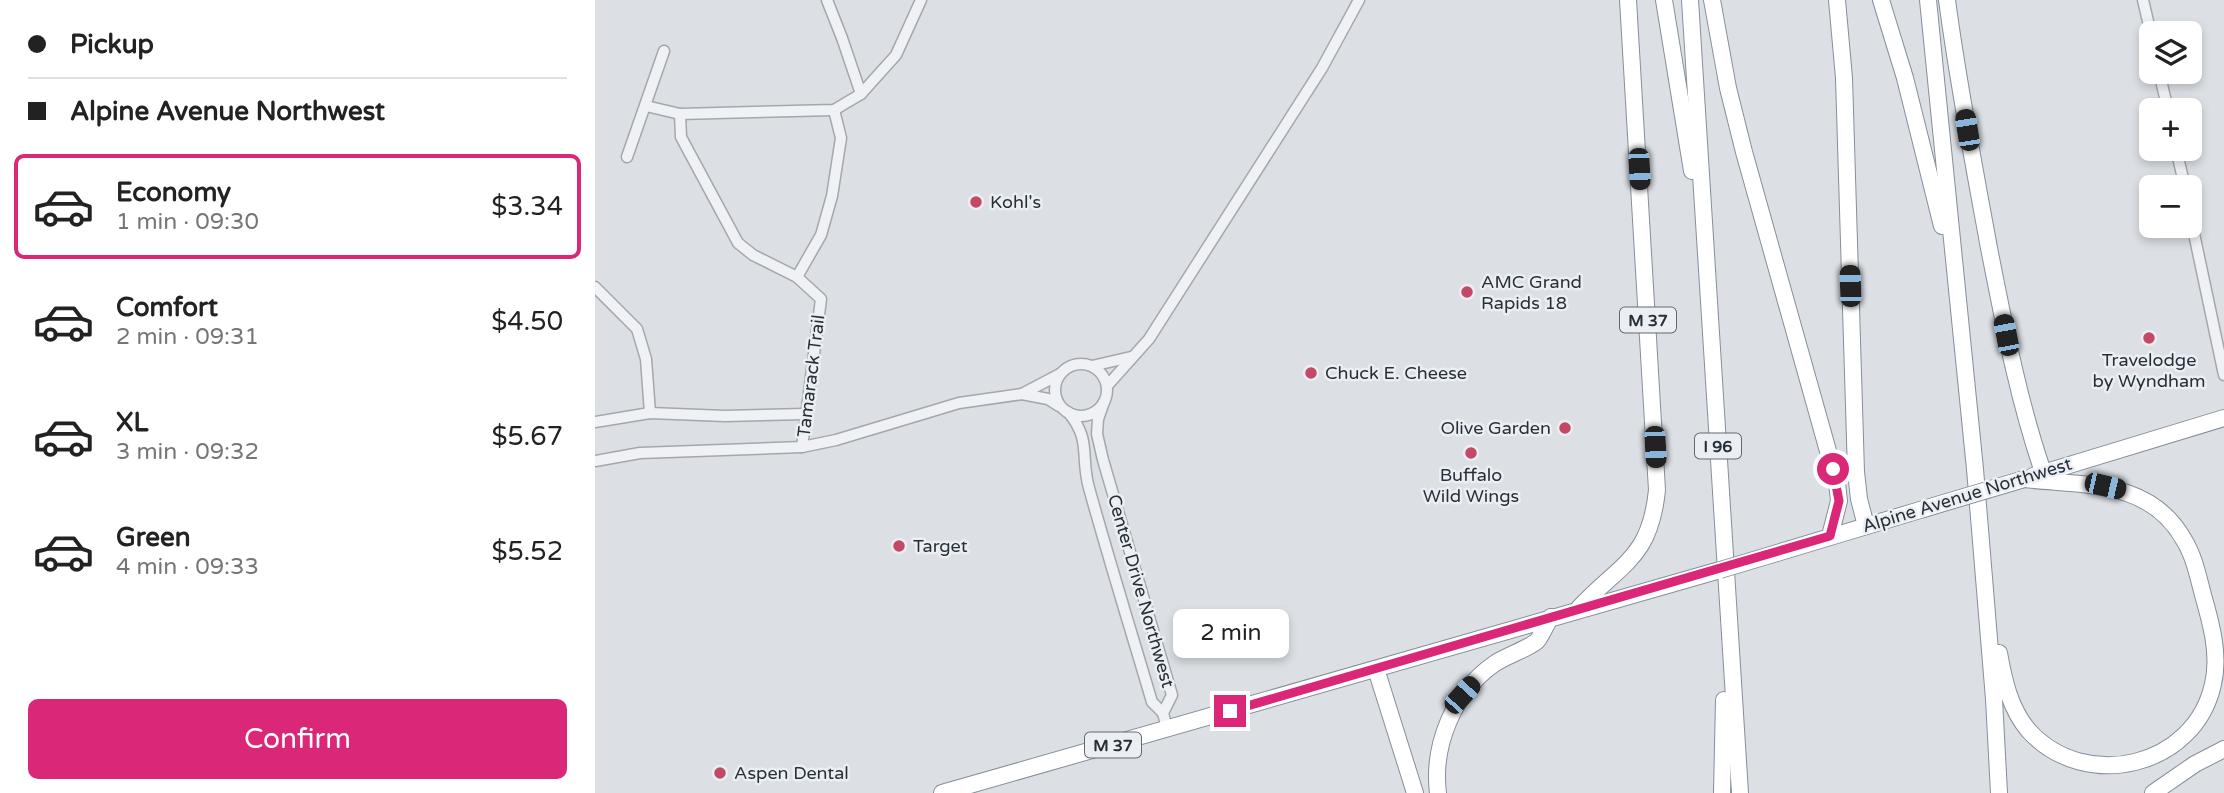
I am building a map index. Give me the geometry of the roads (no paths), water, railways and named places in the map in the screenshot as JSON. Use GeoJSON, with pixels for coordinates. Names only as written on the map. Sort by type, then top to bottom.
{"type":"FeatureCollection","features":[{"type":"Feature","properties":{"kind":"highway","name":"M 37"},"geometry":{"type":"LineString","coordinates":[[1577,609],[1627,565],[1640,549],[1655,513],[1657,491],[1628,0]]}},
{"type":"Feature","properties":{"kind":"highway","name":"I 96"},"geometry":{"type":"LineString","coordinates":[[1664,0],[1697,208],[1705,242],[1740,793]]}},
{"type":"Feature","properties":{"kind":"highway"},"geometry":{"type":"LineString","coordinates":[[1690,0],[1705,242]]}},
{"type":"Feature","properties":{"kind":"highway"},"geometry":{"type":"LineString","coordinates":[[1712,0],[1728,88],[1744,152],[1837,483],[1839,501],[1830,536]]}},
{"type":"Feature","properties":{"kind":"highway"},"geometry":{"type":"LineString","coordinates":[[1837,0],[1844,78],[1853,423],[1859,499],[1866,526]]}},
{"type":"Feature","properties":{"kind":"highway"},"geometry":{"type":"LineString","coordinates":[[1881,0],[1917,127],[1956,290]]}},
{"type":"Feature","properties":{"kind":"highway"},"geometry":{"type":"LineString","coordinates":[[1928,0],[1985,600],[1999,793]]}},
{"type":"Feature","properties":{"kind":"highway"},"geometry":{"type":"LineString","coordinates":[[1947,0],[1967,130],[2011,358],[2027,427],[2043,472]]}},
{"type":"Feature","properties":{"kind":"highway","name":"Alpine Avenue Northwest"},"geometry":{"type":"LineString","coordinates":[[942,793],[1777,553],[2224,418]]}},
{"type":"Feature","properties":{"kind":"highway","name":"M 37"},"geometry":{"type":"LineString","coordinates":[[1985,600],[2013,707],[2029,730],[2044,744],[2065,757],[2109,767],[2133,765],[2170,748],[2188,732],[2205,709],[2214,683],[2215,650],[2209,617],[2195,563],[2184,539],[2171,522],[2150,503],[2127,491],[2105,486],[2024,479]]}},
{"type":"Feature","properties":{"kind":"highway"},"geometry":{"type":"LineString","coordinates":[[1830,536],[1853,517],[1859,499]]}},
{"type":"Feature","properties":{"kind":"highway"},"geometry":{"type":"LineString","coordinates":[[1438,793],[1438,760],[1443,734],[1462,695],[1492,665],[1536,642],[1551,617]]}},
{"type":"Feature","properties":{"kind":"highway"},"geometry":{"type":"LineString","coordinates":[[1722,793],[1724,683],[1731,649]]}},
{"type":"Feature","properties":{"kind":"highway"},"geometry":{"type":"LineString","coordinates":[[1377,669],[1415,793]]}},
{"type":"Feature","properties":{"kind":"highway"},"geometry":{"type":"LineString","coordinates":[[2153,793],[2195,764],[2224,749]]}},
{"type":"Feature","properties":{"kind":"street"},"geometry":{"type":"LineString","coordinates":[[827,0],[861,94]]}},
{"type":"Feature","properties":{"kind":"street"},"geometry":{"type":"LineString","coordinates":[[646,106],[680,114],[834,110],[861,94],[896,55],[921,0]]}},
{"type":"Feature","properties":{"kind":"street"},"geometry":{"type":"LineString","coordinates":[[595,461],[640,453],[802,447],[836,440],[959,403],[1022,394],[1048,399],[1064,410],[1084,416],[1099,409],[1104,402],[1107,386],[1149,339],[1322,68],[1359,0]]}},
{"type":"Feature","properties":{"kind":"street"},"geometry":{"type":"LineString","coordinates":[[2143,0],[2148,21]]}},
{"type":"Feature","properties":{"kind":"street"},"geometry":{"type":"LineString","coordinates":[[627,157],[664,51]]}},
{"type":"Feature","properties":{"kind":"street"},"geometry":{"type":"LineString","coordinates":[[797,277],[821,235],[832,196],[841,138],[834,110]]}},
{"type":"Feature","properties":{"kind":"street","name":"Tamarack Trail"},"geometry":{"type":"LineString","coordinates":[[680,114],[681,136],[738,243],[797,277],[821,299],[804,414],[802,447]]}},
{"type":"Feature","properties":{"kind":"street"},"geometry":{"type":"LineString","coordinates":[[2195,238],[2224,375]]}},
{"type":"Feature","properties":{"kind":"street"},"geometry":{"type":"LineString","coordinates":[[595,287],[637,329],[646,359],[650,413]]}},
{"type":"Feature","properties":{"kind":"street"},"geometry":{"type":"LineString","coordinates":[[1022,394],[1075,364],[1092,366],[1124,360],[1134,355]]}},
{"type":"Feature","properties":{"kind":"street"},"geometry":{"type":"LineString","coordinates":[[1092,366],[1099,371],[1107,386]]}},
{"type":"Feature","properties":{"kind":"street"},"geometry":{"type":"LineString","coordinates":[[1060,374],[1055,390],[1064,410]]}},
{"type":"Feature","properties":{"kind":"street","name":"Center Drive Northwest"},"geometry":{"type":"LineString","coordinates":[[1064,410],[1079,425],[1083,435],[1088,484],[1152,702],[1163,713],[1172,695],[1097,434],[1098,419],[1104,402]]}},
{"type":"Feature","properties":{"kind":"street"},"geometry":{"type":"LineString","coordinates":[[595,422],[650,413],[725,416],[804,414]]}},
{"type":"Feature","properties":{"kind":"street"},"geometry":{"type":"LineString","coordinates":[[1163,713],[1167,729]]}},
{"type":"Feature","properties":{"kind":"place","name":"Kohl's"},"geometry":{"type":"Point","coordinates":[976,202]}},
{"type":"Feature","properties":{"kind":"place","name":"AMC Grand Rapids 18"},"geometry":{"type":"Point","coordinates":[1467,292]}},
{"type":"Feature","properties":{"kind":"place","name":"Travelodge by Wyndham"},"geometry":{"type":"Point","coordinates":[2149,338]}},
{"type":"Feature","properties":{"kind":"place","name":"Chuck E. Cheese"},"geometry":{"type":"Point","coordinates":[1311,373]}},
{"type":"Feature","properties":{"kind":"place","name":"Olive Garden"},"geometry":{"type":"Point","coordinates":[1565,428]}},
{"type":"Feature","properties":{"kind":"place","name":"Buffalo Wild Wings"},"geometry":{"type":"Point","coordinates":[1471,453]}},
{"type":"Feature","properties":{"kind":"place","name":"Target"},"geometry":{"type":"Point","coordinates":[899,546]}},
{"type":"Feature","properties":{"kind":"place","name":"Aspen Dental"},"geometry":{"type":"Point","coordinates":[720,773]}}]}
